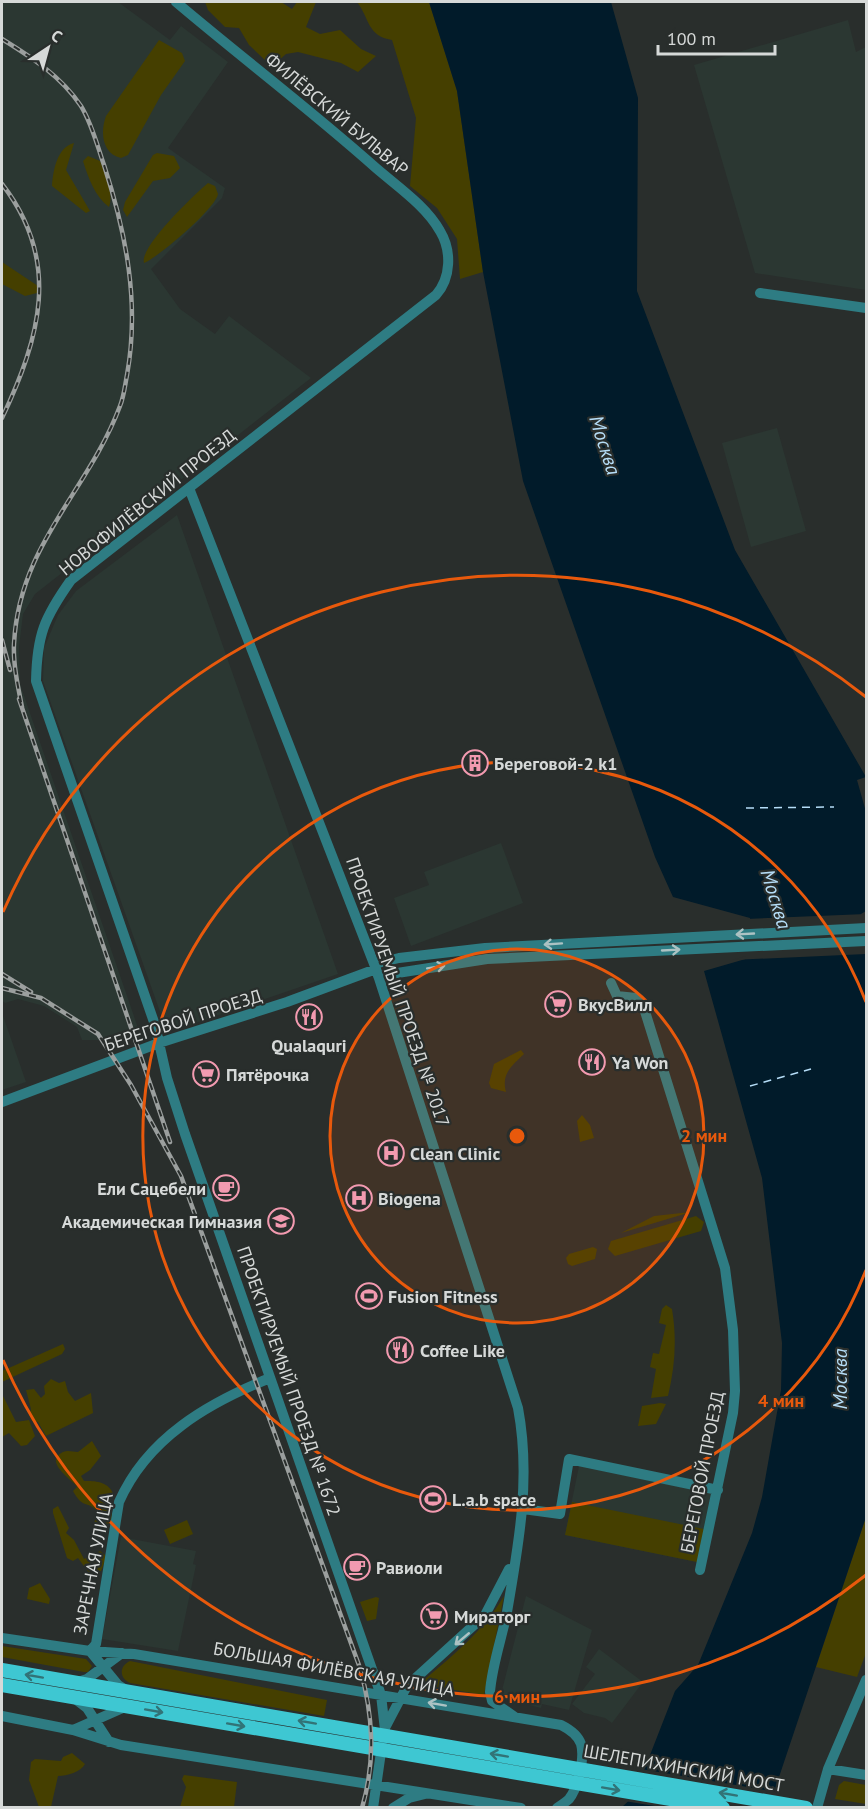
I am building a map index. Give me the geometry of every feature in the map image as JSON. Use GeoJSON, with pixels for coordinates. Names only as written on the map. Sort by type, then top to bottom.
{"type":"FeatureCollection","features":[{"type":"Feature","properties":{"kind":"main road"},"geometry":{"type":"LineString","coordinates":[[2,1670],[72,1689],[131,1700],[363,1739],[388,1739],[555,1772]]}},
{"type":"Feature","properties":{"kind":"main road"},"geometry":{"type":"LineString","coordinates":[[2,1685],[72,1689]]}},
{"type":"Feature","properties":{"kind":"main road","name":"ШЕЛЕПИХИНСКИЙ МОСТ"},"geometry":{"type":"LineString","coordinates":[[555,1772],[723,1808]]}},
{"type":"Feature","properties":{"kind":"main road","name":"ШЕЛЕПИХИНСКИЙ МОСТ"},"geometry":{"type":"LineString","coordinates":[[555,1772],[806,1808]]}},
{"type":"Feature","properties":{"kind":"street","name":"ФИЛЁВСКИЙ БУЛЬВАР"},"geometry":{"type":"LineString","coordinates":[[176,2],[354,148],[425,211],[441,233],[448,270]]}},
{"type":"Feature","properties":{"kind":"street","name":"НОВОФИЛЁВСКИЙ ПРОЕЗД"},"geometry":{"type":"LineString","coordinates":[[159,1043],[121,923],[36,681],[36,645],[53,606],[71,580],[428,303],[443,287],[448,270]]}},
{"type":"Feature","properties":{"kind":"street"},"geometry":{"type":"LineString","coordinates":[[760,292],[867,308]]}},
{"type":"Feature","properties":{"kind":"street","name":"ПРОЕКТИРУЕМЫЙ ПРОЕЗД № 2017"},"geometry":{"type":"LineString","coordinates":[[189,488],[376,970],[518,1408],[525,1459],[523,1509],[490,1692],[492,1701],[515,1717]]}},
{"type":"Feature","properties":{"kind":"street"},"geometry":{"type":"LineString","coordinates":[[376,970],[399,958],[485,948],[867,928]]}},
{"type":"Feature","properties":{"kind":"street"},"geometry":{"type":"LineString","coordinates":[[376,970],[487,959],[867,941]]}},
{"type":"Feature","properties":{"kind":"street","name":"БЕРЕГОВОЙ ПРОЕЗД"},"geometry":{"type":"LineString","coordinates":[[2,1102],[159,1043],[287,1002],[376,970]]}},
{"type":"Feature","properties":{"kind":"street","name":"БЕРЕГОВОЙ ПРОЕЗД"},"geometry":{"type":"LineString","coordinates":[[611,983],[617,996],[636,998],[643,1005],[726,1268],[733,1330],[735,1391],[718,1490],[700,1570]]}},
{"type":"Feature","properties":{"kind":"street","name":"ПРОЕКТИРУЕМЫЙ ПРОЕЗД № 1672"},"geometry":{"type":"LineString","coordinates":[[159,1043],[167,1078],[381,1695],[388,1739]]}},
{"type":"Feature","properties":{"kind":"street","name":"ЗАРЕЧНАЯ УЛИЦА"},"geometry":{"type":"LineString","coordinates":[[90,1651],[96,1644],[119,1502],[126,1486],[158,1445],[197,1413],[270,1378]]}},
{"type":"Feature","properties":{"kind":"street"},"geometry":{"type":"LineString","coordinates":[[523,1509],[560,1514],[569,1459],[718,1490]]}},
{"type":"Feature","properties":{"kind":"street","name":"ПРОЕКТИРУЕМЫЙ ПРОЕЗД № 2017"},"geometry":{"type":"LineString","coordinates":[[388,1739],[399,1697],[407,1686],[485,1615],[515,1555]]}},
{"type":"Feature","properties":{"kind":"street","name":"БОЛЬШАЯ ФИЛЁВСКАЯ УЛИЦА"},"geometry":{"type":"LineString","coordinates":[[2,1638],[90,1651],[126,1653],[561,1725],[571,1731],[581,1743],[582,1756],[575,1787],[569,1799],[557,1808]]}},
{"type":"Feature","properties":{"kind":"street"},"geometry":{"type":"LineString","coordinates":[[73,1730],[131,1700],[90,1651]]}},
{"type":"Feature","properties":{"kind":"street"},"geometry":{"type":"LineString","coordinates":[[109,1742],[72,1689],[126,1653]]}},
{"type":"Feature","properties":{"kind":"street"},"geometry":{"type":"LineString","coordinates":[[116,1682],[113,1676],[114,1665],[120,1656],[126,1653]]}},
{"type":"Feature","properties":{"kind":"street"},"geometry":{"type":"LineString","coordinates":[[817,1808],[828,1769],[867,1680]]}},
{"type":"Feature","properties":{"kind":"street"},"geometry":{"type":"LineString","coordinates":[[114,1710],[107,1720],[106,1731],[111,1739],[121,1745]]}},
{"type":"Feature","properties":{"kind":"street"},"geometry":{"type":"LineString","coordinates":[[2,1716],[73,1730],[121,1745],[521,1808]]}},
{"type":"Feature","properties":{"kind":"street"},"geometry":{"type":"LineString","coordinates":[[373,1808],[375,1784],[388,1739]]}},
{"type":"Feature","properties":{"kind":"street"},"geometry":{"type":"LineString","coordinates":[[828,1769],[867,1775]]}},
{"type":"Feature","properties":{"kind":"street"},"geometry":{"type":"LineString","coordinates":[[393,1808],[410,1798],[431,1793]]}},
{"type":"Feature","properties":{"kind":"shaded area"},"geometry":{"type":"Polygon","coordinates":[[[2,2],[118,2],[170,40],[181,26],[228,62],[168,148],[225,188],[222,198],[151,269],[180,309],[215,334],[229,316],[311,378],[35,594],[23,614],[19,647],[20,684],[138,1028],[102,1040],[82,1040],[77,1027],[44,1006],[18,999],[5,1003],[2,1001],[2,2]]]}},
{"type":"Feature","properties":{"kind":"shaded area"},"geometry":{"type":"Polygon","coordinates":[[[205,2],[281,2],[292,9],[297,2],[316,2],[306,27],[320,34],[340,30],[361,49],[376,56],[358,72],[341,63],[298,52],[286,54],[277,62],[266,61],[249,45],[239,28],[225,27],[208,10],[205,2]]]}},
{"type":"Feature","properties":{"kind":"shaded area"},"geometry":{"type":"Polygon","coordinates":[[[357,2],[429,2],[457,91],[483,272],[460,279],[457,239],[437,208],[410,186],[416,118],[392,40],[373,31],[357,2]]]}},
{"type":"Feature","properties":{"kind":"shaded area"},"geometry":{"type":"Polygon","coordinates":[[[848,20],[856,52],[866,47],[866,290],[755,273],[694,65],[848,20]]]}},
{"type":"Feature","properties":{"kind":"shaded area"},"geometry":{"type":"Polygon","coordinates":[[[159,40],[182,53],[185,61],[161,95],[128,155],[121,158],[115,156],[104,142],[103,129],[106,116],[159,40]]]}},
{"type":"Feature","properties":{"kind":"shaded area"},"geometry":{"type":"Polygon","coordinates":[[[74,143],[66,170],[90,211],[86,213],[52,186],[60,154],[68,145],[74,143]]]}},
{"type":"Feature","properties":{"kind":"shaded area"},"geometry":{"type":"Polygon","coordinates":[[[157,153],[174,156],[180,168],[170,178],[153,181],[127,217],[123,210],[125,202],[153,155],[157,153]]]}},
{"type":"Feature","properties":{"kind":"shaded area"},"geometry":{"type":"Polygon","coordinates":[[[88,156],[100,161],[110,190],[109,207],[100,198],[90,180],[83,161],[88,156]]]}},
{"type":"Feature","properties":{"kind":"shaded area"},"geometry":{"type":"Polygon","coordinates":[[[208,183],[215,186],[218,194],[208,210],[173,242],[144,263],[150,245],[181,209],[208,183]]]}},
{"type":"Feature","properties":{"kind":"shaded area"},"geometry":{"type":"Polygon","coordinates":[[[2,262],[38,286],[37,293],[25,296],[2,284],[2,262]]]}},
{"type":"Feature","properties":{"kind":"shaded area"},"geometry":{"type":"Polygon","coordinates":[[[777,428],[806,531],[751,547],[722,443],[777,428]]]}},
{"type":"Feature","properties":{"kind":"shaded area"},"geometry":{"type":"Polygon","coordinates":[[[177,515],[338,974],[175,1030],[164,1023],[43,681],[44,648],[58,615],[76,591],[177,515]]]}},
{"type":"Feature","properties":{"kind":"shaded area"},"geometry":{"type":"Polygon","coordinates":[[[501,843],[523,903],[411,946],[394,898],[429,885],[424,872],[501,843]]]}},
{"type":"Feature","properties":{"kind":"shaded area"},"geometry":{"type":"Polygon","coordinates":[[[2,1013],[26,1082],[2,1090],[2,1013]]]}},
{"type":"Feature","properties":{"kind":"shaded area"},"geometry":{"type":"Polygon","coordinates":[[[521,1050],[524,1054],[506,1075],[506,1092],[491,1088],[489,1083],[494,1064],[521,1050]]]}},
{"type":"Feature","properties":{"kind":"shaded area"},"geometry":{"type":"Polygon","coordinates":[[[582,1115],[590,1125],[594,1138],[580,1142],[577,1121],[582,1115]]]}},
{"type":"Feature","properties":{"kind":"shaded area"},"geometry":{"type":"Polygon","coordinates":[[[691,1212],[621,1233],[654,1216],[691,1212]]]}},
{"type":"Feature","properties":{"kind":"shaded area"},"geometry":{"type":"Polygon","coordinates":[[[696,1216],[704,1222],[701,1231],[615,1256],[608,1249],[611,1241],[696,1216]]]}},
{"type":"Feature","properties":{"kind":"shaded area"},"geometry":{"type":"Polygon","coordinates":[[[593,1247],[597,1249],[595,1259],[572,1266],[568,1264],[566,1258],[569,1254],[593,1247]]]}},
{"type":"Feature","properties":{"kind":"shaded area"},"geometry":{"type":"Polygon","coordinates":[[[666,1305],[672,1309],[674,1320],[675,1342],[672,1374],[668,1396],[651,1398],[656,1369],[650,1367],[653,1353],[659,1354],[666,1325],[659,1323],[662,1309],[666,1305]]]}},
{"type":"Feature","properties":{"kind":"shaded area"},"geometry":{"type":"Polygon","coordinates":[[[63,1344],[65,1349],[62,1354],[2,1382],[2,1371],[63,1344]]]}},
{"type":"Feature","properties":{"kind":"shaded area"},"geometry":{"type":"Polygon","coordinates":[[[51,1379],[59,1383],[65,1381],[68,1392],[75,1401],[91,1393],[93,1413],[46,1436],[38,1422],[32,1421],[29,1415],[31,1409],[26,1390],[34,1389],[41,1398],[45,1394],[44,1386],[51,1379]]]}},
{"type":"Feature","properties":{"kind":"shaded area"},"geometry":{"type":"Polygon","coordinates":[[[2,1394],[16,1422],[29,1420],[35,1436],[27,1445],[21,1446],[9,1433],[2,1437],[2,1394]]]}},
{"type":"Feature","properties":{"kind":"shaded area"},"geometry":{"type":"Polygon","coordinates":[[[666,1404],[656,1424],[638,1426],[642,1406],[666,1404]]]}},
{"type":"Feature","properties":{"kind":"shaded area"},"geometry":{"type":"Polygon","coordinates":[[[92,1441],[101,1456],[90,1470],[81,1476],[84,1481],[104,1484],[113,1493],[108,1495],[106,1500],[111,1504],[112,1522],[97,1528],[93,1524],[99,1513],[80,1501],[73,1491],[77,1487],[61,1471],[56,1461],[57,1456],[63,1452],[78,1452],[92,1441]]]}},
{"type":"Feature","properties":{"kind":"shaded area"},"geometry":{"type":"Polygon","coordinates":[[[579,1466],[711,1493],[697,1562],[565,1535],[579,1466]]]}},
{"type":"Feature","properties":{"kind":"shaded area"},"geometry":{"type":"Polygon","coordinates":[[[572,1502],[704,1529],[697,1562],[565,1535],[572,1502]]]}},
{"type":"Feature","properties":{"kind":"shaded area"},"geometry":{"type":"Polygon","coordinates":[[[58,1506],[69,1528],[66,1533],[74,1540],[84,1559],[100,1551],[105,1555],[101,1571],[89,1573],[78,1558],[73,1561],[67,1558],[53,1513],[53,1509],[58,1506]]]}},
{"type":"Feature","properties":{"kind":"shaded area"},"geometry":{"type":"Polygon","coordinates":[[[866,1517],[866,1653],[857,1677],[816,1667],[866,1517]]]}},
{"type":"Feature","properties":{"kind":"shaded area"},"geometry":{"type":"Polygon","coordinates":[[[187,1520],[193,1534],[170,1544],[164,1530],[187,1520]]]}},
{"type":"Feature","properties":{"kind":"shaded area"},"geometry":{"type":"Polygon","coordinates":[[[121,1537],[196,1551],[193,1564],[196,1565],[178,1651],[102,1639],[121,1537]]]}},
{"type":"Feature","properties":{"kind":"shaded area"},"geometry":{"type":"Polygon","coordinates":[[[40,1583],[50,1599],[49,1604],[27,1599],[29,1588],[40,1583]]]}},
{"type":"Feature","properties":{"kind":"shaded area"},"geometry":{"type":"Polygon","coordinates":[[[504,1596],[484,1695],[419,1684],[476,1633],[504,1596]]]}},
{"type":"Feature","properties":{"kind":"shaded area"},"geometry":{"type":"Polygon","coordinates":[[[526,1596],[592,1630],[569,1710],[542,1704],[541,1708],[500,1698],[526,1596]]]}},
{"type":"Feature","properties":{"kind":"shaded area"},"geometry":{"type":"Polygon","coordinates":[[[379,1598],[376,1619],[367,1621],[360,1602],[379,1598]]]}},
{"type":"Feature","properties":{"kind":"shaded area"},"geometry":{"type":"Polygon","coordinates":[[[2,1646],[86,1659],[92,1666],[88,1672],[84,1672],[2,1657],[2,1646]]]}},
{"type":"Feature","properties":{"kind":"shaded area"},"geometry":{"type":"Polygon","coordinates":[[[599,1649],[643,1682],[612,1723],[605,1718],[584,1713],[572,1704],[595,1674],[586,1667],[599,1649]]]}},
{"type":"Feature","properties":{"kind":"shaded area"},"geometry":{"type":"Polygon","coordinates":[[[130,1661],[327,1700],[324,1716],[130,1683],[122,1675],[122,1669],[130,1661]]]}},
{"type":"Feature","properties":{"kind":"shaded area"},"geometry":{"type":"Polygon","coordinates":[[[72,1753],[85,1764],[73,1773],[58,1776],[51,1807],[39,1807],[29,1780],[31,1762],[35,1759],[61,1761],[63,1757],[72,1753]]]}},
{"type":"Feature","properties":{"kind":"shaded area"},"geometry":{"type":"Polygon","coordinates":[[[184,1775],[237,1782],[234,1807],[180,1807],[186,1787],[182,1779],[184,1775]]]}},
{"type":"Feature","properties":{"kind":"shaded area"},"geometry":{"type":"Polygon","coordinates":[[[844,1781],[866,1785],[866,1804],[835,1799],[839,1785],[844,1781]]]}},
{"type":"Feature","properties":{"kind":"water","name":"Москва"},"geometry":{"type":"Polygon","coordinates":[[[429,2],[611,2],[638,98],[637,291],[735,550],[866,777],[857,780],[866,812],[866,911],[861,914],[866,944],[866,1517],[769,1807],[622,1807],[634,1796],[675,1691],[698,1665],[752,1533],[762,1497],[781,1390],[782,1343],[762,1178],[704,971],[749,958],[750,918],[673,897],[655,857],[523,481],[483,272],[457,91],[429,2]]]}},
{"type":"Feature","properties":{"kind":"pier"},"geometry":{"type":"Polygon","coordinates":[[[866,914],[866,954],[732,960],[746,956],[746,919],[866,914]]]}},
{"type":"Feature","properties":{"kind":"pier"},"geometry":{"type":"Polygon","coordinates":[[[641,1769],[777,1792],[772,1808],[661,1807],[624,1801],[631,1795],[641,1769]]]}},
{"type":"Feature","properties":{"kind":"ferry route"},"geometry":{"type":"LineString","coordinates":[[746,808],[834,807]]}},
{"type":"Feature","properties":{"kind":"ferry route"},"geometry":{"type":"LineString","coordinates":[[750,1086],[811,1069]]}},
{"type":"Feature","properties":{"kind":"railway"},"geometry":{"type":"LineString","coordinates":[[2,39],[55,76],[73,95],[85,113],[119,216],[129,268],[132,321],[131,348],[121,402],[106,437],[41,547],[28,577],[19,609],[14,644],[16,676],[22,707]]}},
{"type":"Feature","properties":{"kind":"railway"},"geometry":{"type":"LineString","coordinates":[[2,184],[21,213],[33,242],[38,271],[39,300],[35,329],[26,359],[2,418]]}},
{"type":"Feature","properties":{"kind":"railway"},"geometry":{"type":"LineString","coordinates":[[2,640],[10,670]]}},
{"type":"Feature","properties":{"kind":"railway"},"geometry":{"type":"LineString","coordinates":[[19,699],[170,1142]]}},
{"type":"Feature","properties":{"kind":"railway"},"geometry":{"type":"LineString","coordinates":[[2,974],[31,992]]}},
{"type":"Feature","properties":{"kind":"railway"},"geometry":{"type":"LineString","coordinates":[[2,988],[41,998],[98,1034],[131,1085],[181,1176],[360,1668],[368,1703],[371,1738],[369,1772],[362,1808]]}},
{"type":"Feature","properties":{"kind":"place","name":"Береговой-2 k1"},"geometry":{"type":"Point","coordinates":[475,763]}},
{"type":"Feature","properties":{"kind":"place","name":"ВкусВилл"},"geometry":{"type":"Point","coordinates":[558,1004]}},
{"type":"Feature","properties":{"kind":"place","name":"Qualaquri"},"geometry":{"type":"Point","coordinates":[309,1017]}},
{"type":"Feature","properties":{"kind":"place","name":"Ya Won"},"geometry":{"type":"Point","coordinates":[592,1062]}},
{"type":"Feature","properties":{"kind":"place","name":"Пятёрочка"},"geometry":{"type":"Point","coordinates":[206,1074]}},
{"type":"Feature","properties":{"kind":"place","name":"Clean Clinic"},"geometry":{"type":"Point","coordinates":[391,1153]}},
{"type":"Feature","properties":{"kind":"place","name":"Ели Сацебели"},"geometry":{"type":"Point","coordinates":[226,1188]}},
{"type":"Feature","properties":{"kind":"place","name":"Biogena"},"geometry":{"type":"Point","coordinates":[359,1198]}},
{"type":"Feature","properties":{"kind":"place","name":"Академическая Гимназия"},"geometry":{"type":"Point","coordinates":[281,1221]}},
{"type":"Feature","properties":{"kind":"place","name":"Fusion Fitness"},"geometry":{"type":"Point","coordinates":[369,1296]}},
{"type":"Feature","properties":{"kind":"place","name":"Coffee Like"},"geometry":{"type":"Point","coordinates":[400,1350]}},
{"type":"Feature","properties":{"kind":"place","name":"L.a.b space"},"geometry":{"type":"Point","coordinates":[433,1499]}},
{"type":"Feature","properties":{"kind":"place","name":"Равиоли"},"geometry":{"type":"Point","coordinates":[357,1567]}},
{"type":"Feature","properties":{"kind":"place","name":"Мираторг"},"geometry":{"type":"Point","coordinates":[434,1616]}}]}
